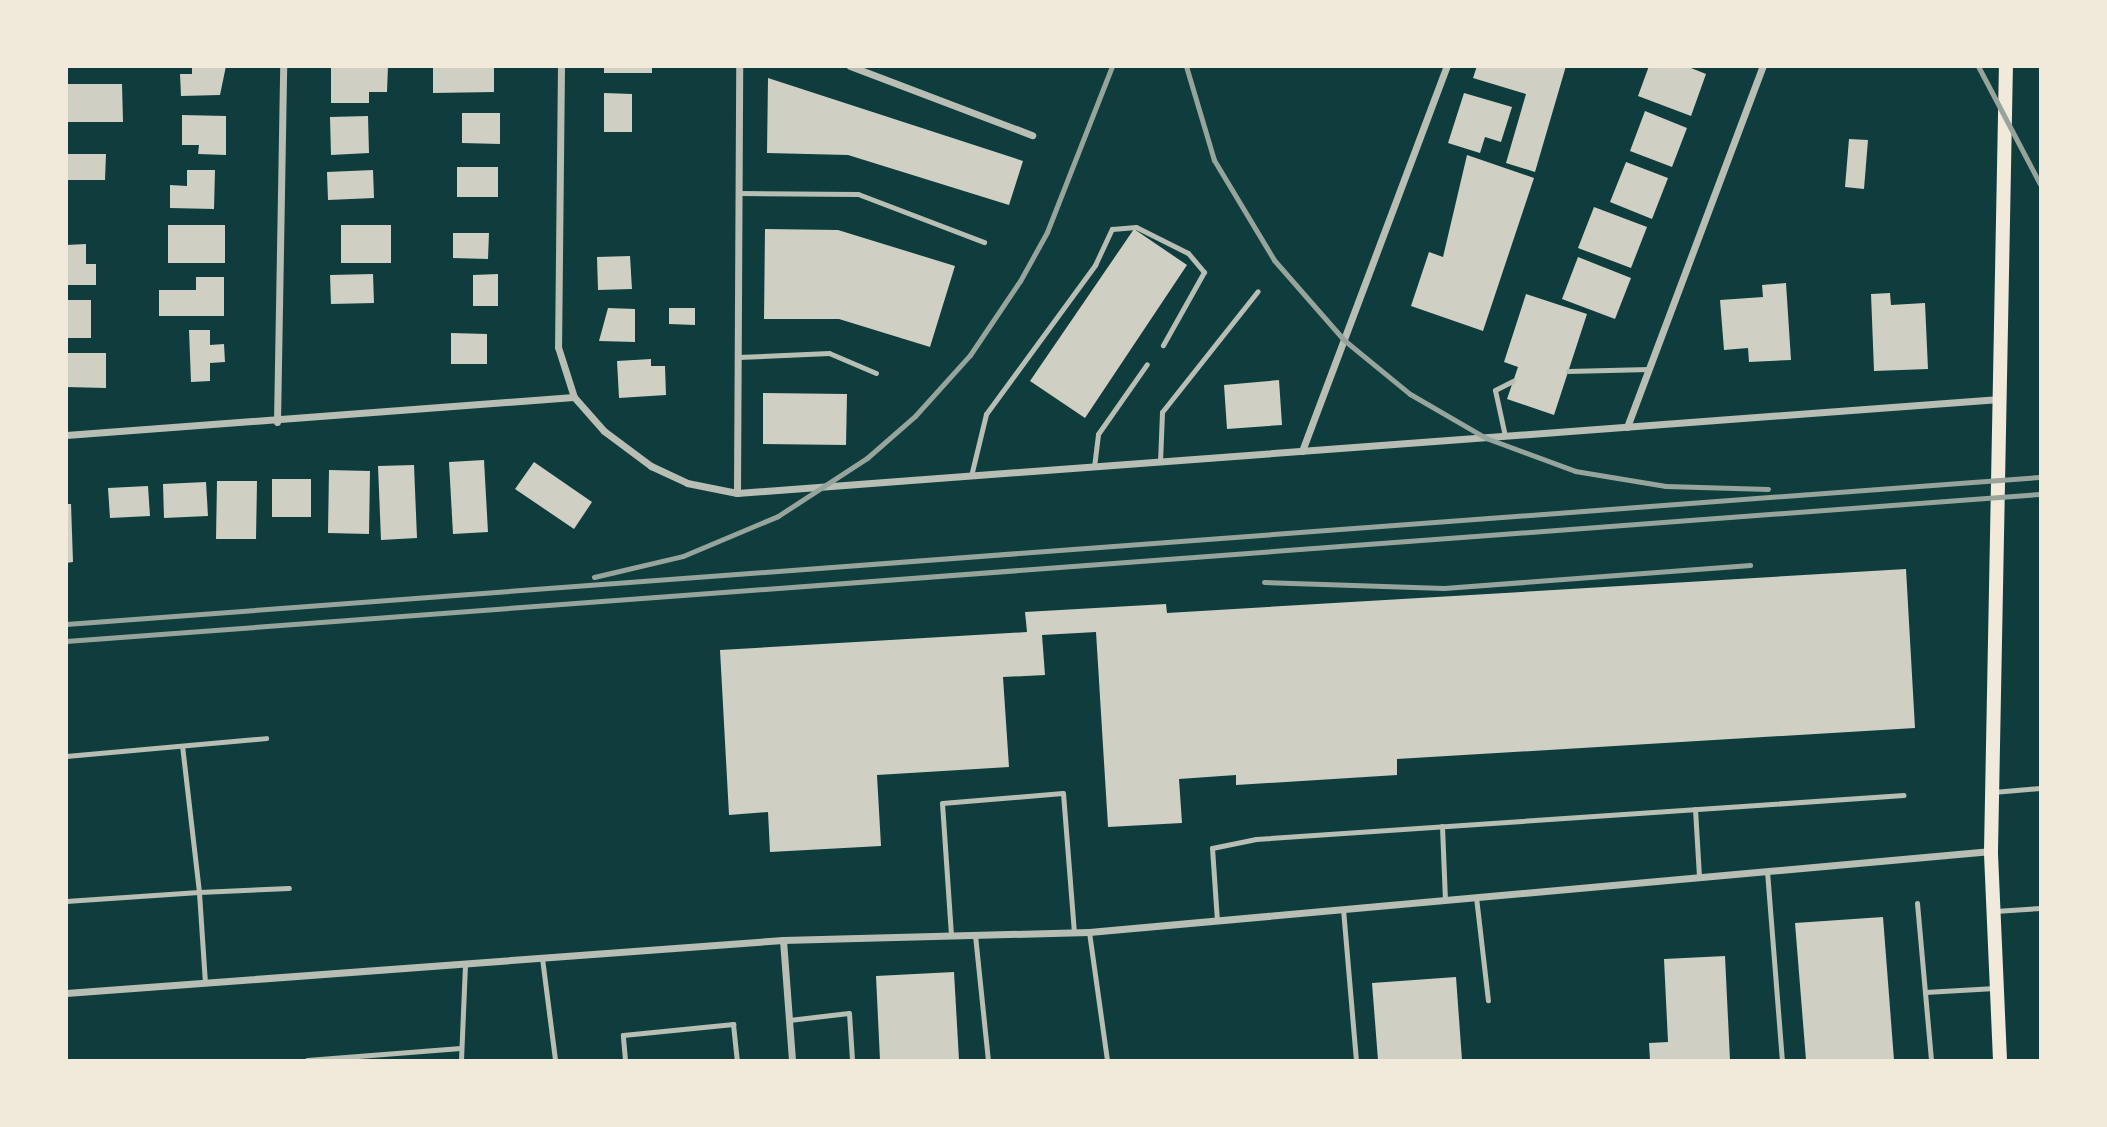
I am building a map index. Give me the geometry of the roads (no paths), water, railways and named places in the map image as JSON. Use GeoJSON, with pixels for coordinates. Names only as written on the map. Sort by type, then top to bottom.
{"type":"FeatureCollection","features":[{"type":"Feature","properties":{"kind":"main road"},"geometry":{"type":"LineString","coordinates":[[2000,1060],[1991,851],[2006,66]]}},
{"type":"Feature","properties":{"kind":"street"},"geometry":{"type":"LineString","coordinates":[[277,422],[283,66]]}},
{"type":"Feature","properties":{"kind":"street"},"geometry":{"type":"LineString","coordinates":[[561,66],[558,347],[574,397],[604,432],[651,466],[687,483],[737,493],[2001,399]]}},
{"type":"Feature","properties":{"kind":"street"},"geometry":{"type":"LineString","coordinates":[[737,493],[739,66]]}},
{"type":"Feature","properties":{"kind":"street"},"geometry":{"type":"LineString","coordinates":[[850,66],[1032,135]]}},
{"type":"Feature","properties":{"kind":"street"},"geometry":{"type":"LineString","coordinates":[[1302,451],[1447,66]]}},
{"type":"Feature","properties":{"kind":"street"},"geometry":{"type":"LineString","coordinates":[[1627,427],[1763,66]]}},
{"type":"Feature","properties":{"kind":"street"},"geometry":{"type":"LineString","coordinates":[[66,435],[277,422],[574,397]]}},
{"type":"Feature","properties":{"kind":"street"},"geometry":{"type":"LineString","coordinates":[[66,993],[783,940],[1089,932],[1991,851]]}},
{"type":"Feature","properties":{"kind":"street"},"geometry":{"type":"LineString","coordinates":[[783,940],[792,1060]]}},
{"type":"Feature","properties":{"kind":"lane"},"geometry":{"type":"LineString","coordinates":[[738,193],[858,194],[984,242]]}},
{"type":"Feature","properties":{"kind":"lane"},"geometry":{"type":"LineString","coordinates":[[971,476],[986,414],[1095,265],[1112,229],[1136,227],[1188,253],[1204,272],[1163,345]]}},
{"type":"Feature","properties":{"kind":"lane"},"geometry":{"type":"LineString","coordinates":[[1160,462],[1162,412],[1258,291]]}},
{"type":"Feature","properties":{"kind":"lane"},"geometry":{"type":"LineString","coordinates":[[738,356],[830,353],[876,373]]}},
{"type":"Feature","properties":{"kind":"lane"},"geometry":{"type":"LineString","coordinates":[[1094,467],[1098,434],[1147,365]]}},
{"type":"Feature","properties":{"kind":"lane"},"geometry":{"type":"LineString","coordinates":[[1568,371],[1649,369]]}},
{"type":"Feature","properties":{"kind":"lane"},"geometry":{"type":"LineString","coordinates":[[1505,436],[1494,390],[1513,381]]}},
{"type":"Feature","properties":{"kind":"lane"},"geometry":{"type":"LineString","coordinates":[[66,756],[266,738]]}},
{"type":"Feature","properties":{"kind":"lane"},"geometry":{"type":"LineString","coordinates":[[182,746],[199,892],[205,983]]}},
{"type":"Feature","properties":{"kind":"lane"},"geometry":{"type":"LineString","coordinates":[[1993,792],[2040,788]]}},
{"type":"Feature","properties":{"kind":"lane"},"geometry":{"type":"LineString","coordinates":[[951,935],[942,803],[1063,793],[1074,932]]}},
{"type":"Feature","properties":{"kind":"lane"},"geometry":{"type":"LineString","coordinates":[[1217,920],[1212,848],[1256,838],[1904,795]]}},
{"type":"Feature","properties":{"kind":"lane"},"geometry":{"type":"LineString","coordinates":[[1695,809],[1699,877]]}},
{"type":"Feature","properties":{"kind":"lane"},"geometry":{"type":"LineString","coordinates":[[1442,826],[1445,900]]}},
{"type":"Feature","properties":{"kind":"lane"},"geometry":{"type":"LineString","coordinates":[[1768,871],[1782,1060]]}},
{"type":"Feature","properties":{"kind":"lane"},"geometry":{"type":"LineString","coordinates":[[66,901],[289,888]]}},
{"type":"Feature","properties":{"kind":"lane"},"geometry":{"type":"LineString","coordinates":[[1476,897],[1488,1000]]}},
{"type":"Feature","properties":{"kind":"lane"},"geometry":{"type":"LineString","coordinates":[[1917,903],[1931,1060]]}},
{"type":"Feature","properties":{"kind":"lane"},"geometry":{"type":"LineString","coordinates":[[1993,911],[2040,908]]}},
{"type":"Feature","properties":{"kind":"lane"},"geometry":{"type":"LineString","coordinates":[[1343,909],[1356,1060]]}},
{"type":"Feature","properties":{"kind":"lane"},"geometry":{"type":"LineString","coordinates":[[1089,932],[1107,1060]]}},
{"type":"Feature","properties":{"kind":"lane"},"geometry":{"type":"LineString","coordinates":[[975,935],[988,1060]]}},
{"type":"Feature","properties":{"kind":"lane"},"geometry":{"type":"LineString","coordinates":[[542,958],[555,1060]]}},
{"type":"Feature","properties":{"kind":"lane"},"geometry":{"type":"LineString","coordinates":[[461,1060],[465,964]]}},
{"type":"Feature","properties":{"kind":"lane"},"geometry":{"type":"LineString","coordinates":[[1925,992],[1995,988]]}},
{"type":"Feature","properties":{"kind":"lane"},"geometry":{"type":"LineString","coordinates":[[789,1020],[849,1013],[852,1060]]}},
{"type":"Feature","properties":{"kind":"lane"},"geometry":{"type":"LineString","coordinates":[[625,1060],[623,1035],[733,1024],[737,1060]]}},
{"type":"Feature","properties":{"kind":"lane"},"geometry":{"type":"LineString","coordinates":[[307,1060],[461,1048]]}},
{"type":"Feature","properties":{"kind":"railway"},"geometry":{"type":"LineString","coordinates":[[594,577],[683,556],[778,516],[867,458],[915,416],[970,355],[1020,281],[1047,232],[1112,66]]}},
{"type":"Feature","properties":{"kind":"railway"},"geometry":{"type":"LineString","coordinates":[[1186,66],[1214,160],[1274,260],[1344,340],[1410,394],[1486,438],[1575,471],[1666,486],[1768,489]]}},
{"type":"Feature","properties":{"kind":"railway"},"geometry":{"type":"LineString","coordinates":[[1978,66],[2040,184]]}},
{"type":"Feature","properties":{"kind":"railway"},"geometry":{"type":"LineString","coordinates":[[66,624],[2040,477]]}},
{"type":"Feature","properties":{"kind":"railway"},"geometry":{"type":"LineString","coordinates":[[66,641],[2040,494]]}},
{"type":"Feature","properties":{"kind":"railway"},"geometry":{"type":"LineString","coordinates":[[1264,582],[1444,588],[1750,565]]}}]}
